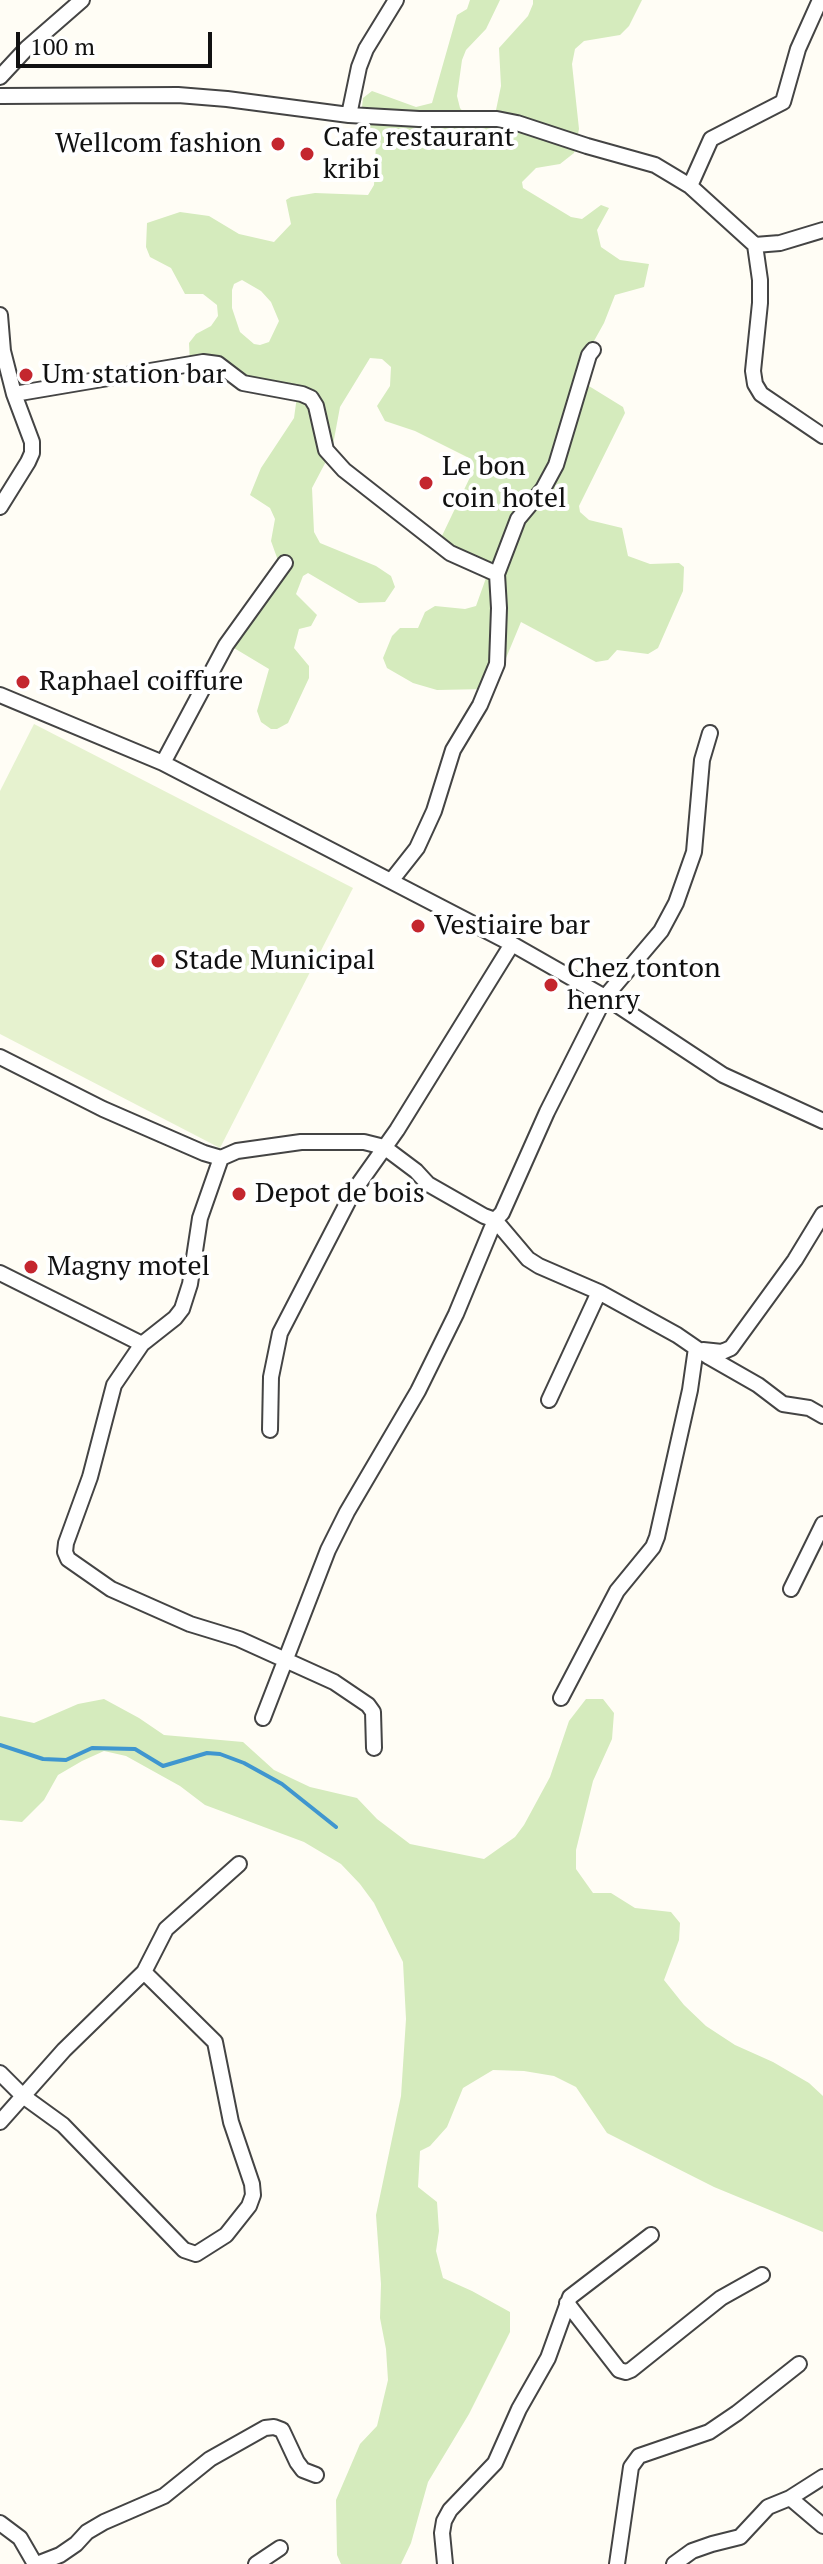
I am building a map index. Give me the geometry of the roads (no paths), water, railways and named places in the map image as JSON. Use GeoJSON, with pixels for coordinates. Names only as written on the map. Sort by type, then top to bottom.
{"type":"FeatureCollection","features":[{"type":"Feature","properties":{"kind":"street"},"geometry":{"type":"LineString","coordinates":[[0,77],[27,48],[82,0]]}},
{"type":"Feature","properties":{"kind":"street"},"geometry":{"type":"LineString","coordinates":[[349,115],[362,58],[396,0]]}},
{"type":"Feature","properties":{"kind":"street"},"geometry":{"type":"LineString","coordinates":[[690,186],[711,139],[783,102],[798,49],[820,0]]}},
{"type":"Feature","properties":{"kind":"street"},"geometry":{"type":"LineString","coordinates":[[0,96],[178,95],[349,115],[497,119],[655,165],[690,186],[755,245],[760,280],[753,371],[755,384],[761,394],[823,436]]}},
{"type":"Feature","properties":{"kind":"street"},"geometry":{"type":"LineString","coordinates":[[755,245],[780,243],[823,230]]}},
{"type":"Feature","properties":{"kind":"street"},"geometry":{"type":"LineString","coordinates":[[0,315],[3,351],[14,394],[32,442],[32,453],[0,507]]}},
{"type":"Feature","properties":{"kind":"street"},"geometry":{"type":"LineString","coordinates":[[391,881],[417,848],[434,811],[453,750],[480,705],[497,664],[497,574],[518,519],[543,489],[556,465],[593,350]]}},
{"type":"Feature","properties":{"kind":"street"},"geometry":{"type":"LineString","coordinates":[[14,394],[203,362],[218,364],[243,383],[302,394],[311,398],[316,406],[326,450],[344,470],[450,553],[497,574]]}},
{"type":"Feature","properties":{"kind":"street"},"geometry":{"type":"LineString","coordinates":[[163,763],[226,645],[285,563]]}},
{"type":"Feature","properties":{"kind":"street"},"geometry":{"type":"LineString","coordinates":[[0,696],[163,763],[512,944],[605,997],[723,1075],[823,1121]]}},
{"type":"Feature","properties":{"kind":"street"},"geometry":{"type":"LineString","coordinates":[[263,1718],[334,1537],[418,1391],[456,1314],[495,1220],[502,1213],[547,1112],[605,997],[661,931],[676,903],[694,852],[702,760],[710,733]]}},
{"type":"Feature","properties":{"kind":"street"},"geometry":{"type":"LineString","coordinates":[[270,1430],[271,1377],[280,1333],[353,1192],[397,1130],[512,944]]}},
{"type":"Feature","properties":{"kind":"street"},"geometry":{"type":"LineString","coordinates":[[0,1057],[103,1109],[221,1158],[237,1151],[301,1142],[364,1142],[384,1147],[428,1184],[495,1220],[528,1259],[599,1292],[758,1385],[783,1404],[809,1408],[823,1416]]}},
{"type":"Feature","properties":{"kind":"street"},"geometry":{"type":"LineString","coordinates":[[221,1158],[200,1218],[190,1284],[182,1309],[142,1344],[114,1385],[90,1477],[65,1552],[68,1559],[111,1589],[190,1624],[239,1639],[334,1682],[368,1705],[375,1718],[374,1748]]}},
{"type":"Feature","properties":{"kind":"street"},"geometry":{"type":"LineString","coordinates":[[698,1349],[722,1352],[731,1348],[795,1260],[823,1214]]}},
{"type":"Feature","properties":{"kind":"street"},"geometry":{"type":"LineString","coordinates":[[0,1273],[142,1344]]}},
{"type":"Feature","properties":{"kind":"street"},"geometry":{"type":"LineString","coordinates":[[549,1400],[599,1292]]}},
{"type":"Feature","properties":{"kind":"street"},"geometry":{"type":"LineString","coordinates":[[561,1698],[617,1591],[653,1547],[657,1537],[698,1349]]}},
{"type":"Feature","properties":{"kind":"street"},"geometry":{"type":"LineString","coordinates":[[791,1589],[823,1524]]}},
{"type":"Feature","properties":{"kind":"street"},"geometry":{"type":"LineString","coordinates":[[0,2122],[64,2050],[144,1972],[166,1929],[239,1864]]}},
{"type":"Feature","properties":{"kind":"street"},"geometry":{"type":"LineString","coordinates":[[0,2073],[23,2096],[63,2125],[184,2250],[196,2254],[226,2235],[249,2206],[253,2195],[231,2122],[215,2042],[144,1972]]}},
{"type":"Feature","properties":{"kind":"street"},"geometry":{"type":"LineString","coordinates":[[445,2564],[444,2521],[450,2510],[495,2463],[519,2409],[548,2358],[567,2303],[576,2291],[651,2235]]}},
{"type":"Feature","properties":{"kind":"street"},"geometry":{"type":"LineString","coordinates":[[567,2303],[619,2370],[626,2372],[721,2298],[762,2275]]}},
{"type":"Feature","properties":{"kind":"street"},"geometry":{"type":"LineString","coordinates":[[617,2564],[631,2467],[639,2456],[709,2432],[799,2364]]}},
{"type":"Feature","properties":{"kind":"street"},"geometry":{"type":"LineString","coordinates":[[0,2523],[20,2538],[36,2564],[60,2555],[104,2522],[164,2496],[210,2459],[265,2428],[282,2430],[303,2470],[316,2475]]}},
{"type":"Feature","properties":{"kind":"street"},"geometry":{"type":"LineString","coordinates":[[674,2564],[692,2551],[736,2540],[768,2507],[790,2498],[823,2477]]}},
{"type":"Feature","properties":{"kind":"street"},"geometry":{"type":"LineString","coordinates":[[790,2498],[823,2526]]}},
{"type":"Feature","properties":{"kind":"street"},"geometry":{"type":"LineString","coordinates":[[256,2564],[280,2548]]}},
{"type":"Feature","properties":{"kind":"waterway"},"geometry":{"type":"LineString","coordinates":[[0,1745],[43,1759],[66,1760],[92,1748],[135,1749],[163,1766],[207,1753],[220,1754],[282,1784],[336,1827]]}},
{"type":"Feature","properties":{"kind":"place","name":"Wellcom fashion"},"geometry":{"type":"Point","coordinates":[278,144]}},
{"type":"Feature","properties":{"kind":"place","name":"Cafe restaurant kribi"},"geometry":{"type":"Point","coordinates":[307,154]}},
{"type":"Feature","properties":{"kind":"place","name":"Um station bar"},"geometry":{"type":"Point","coordinates":[26,375]}},
{"type":"Feature","properties":{"kind":"place","name":"Le bon coin hotel"},"geometry":{"type":"Point","coordinates":[426,483]}},
{"type":"Feature","properties":{"kind":"place","name":"Raphael coiffure"},"geometry":{"type":"Point","coordinates":[23,682]}},
{"type":"Feature","properties":{"kind":"place","name":"Vestiaire bar"},"geometry":{"type":"Point","coordinates":[418,926]}},
{"type":"Feature","properties":{"kind":"place","name":"Stade Municipal"},"geometry":{"type":"Point","coordinates":[158,961]}},
{"type":"Feature","properties":{"kind":"place","name":"Chez tonton henry"},"geometry":{"type":"Point","coordinates":[551,985]}},
{"type":"Feature","properties":{"kind":"place","name":"Depot de bois"},"geometry":{"type":"Point","coordinates":[239,1194]}},
{"type":"Feature","properties":{"kind":"place","name":"Magny motel"},"geometry":{"type":"Point","coordinates":[31,1267]}}]}
